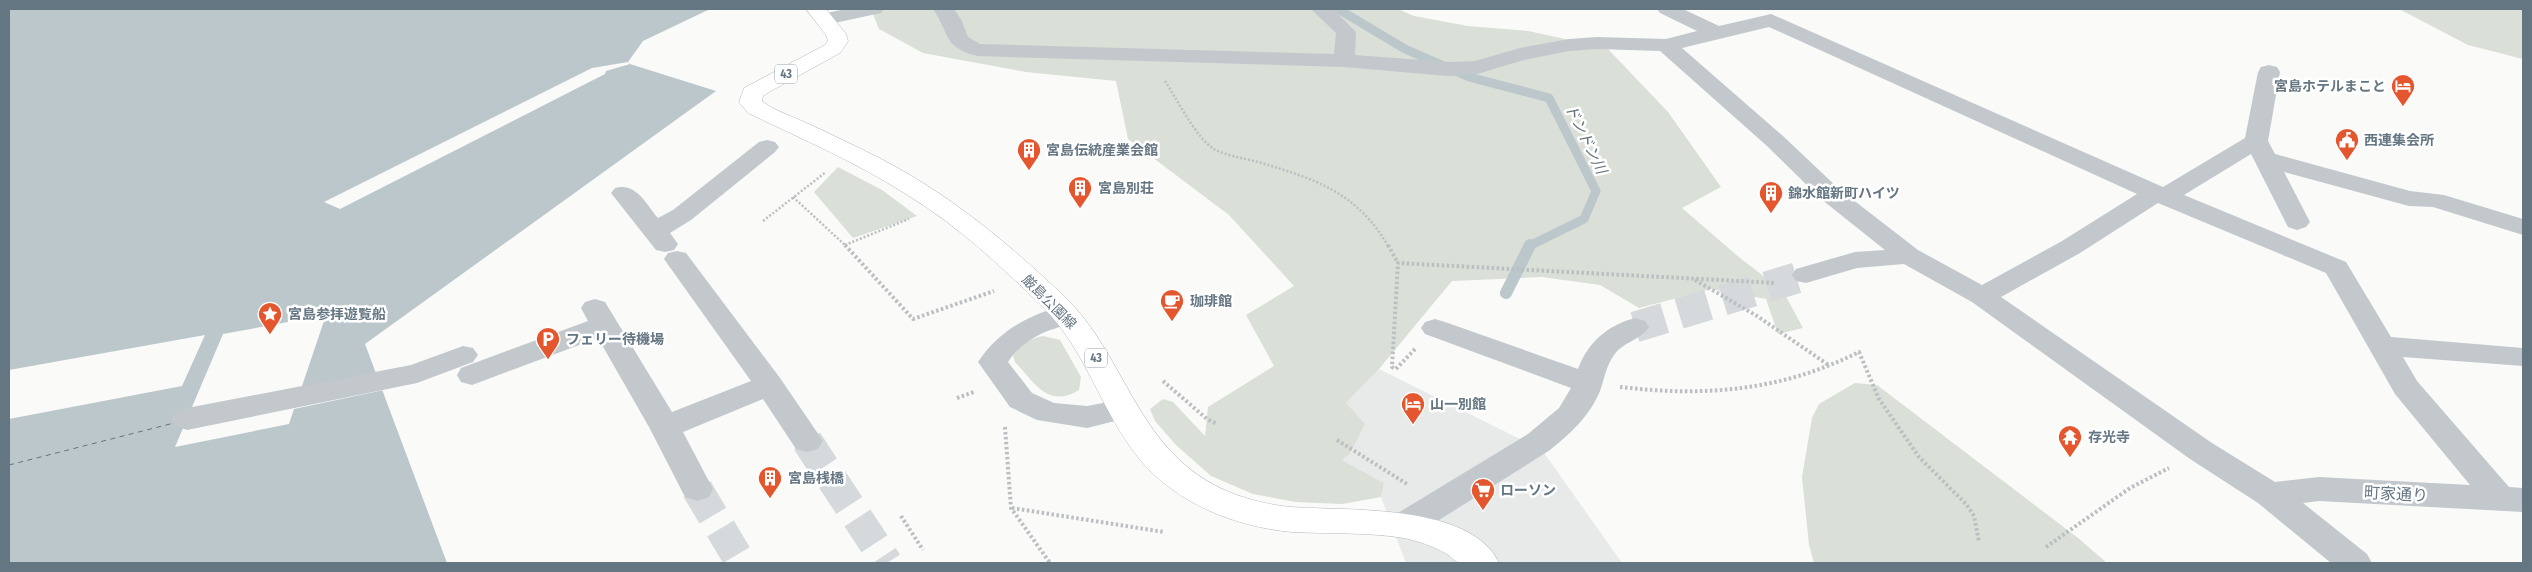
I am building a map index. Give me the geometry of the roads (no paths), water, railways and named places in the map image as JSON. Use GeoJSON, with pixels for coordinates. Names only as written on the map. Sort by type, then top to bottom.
{"type":"FeatureCollection","features":[{"type":"Feature","properties":{"kind":"main road","name":"厳島公園線"},"geometry":{"type":"LineString","coordinates":[[820,14],[836,34],[838,41],[833,49],[752,93],[750,102],[756,108],[904,181],[941,206],[983,240],[1065,314],[1086,341],[1149,452],[1168,471],[1192,488],[1221,502],[1253,512],[1288,519],[1364,521],[1404,525],[1443,537],[1482,563]]}},
{"type":"Feature","properties":{"kind":"street"},"geometry":{"type":"LineString","coordinates":[[820,14],[874,9]]}},
{"type":"Feature","properties":{"kind":"street"},"geometry":{"type":"LineString","coordinates":[[943,9],[954,26],[960,43],[972,49],[1344,61],[1448,69],[1477,67],[1520,54],[1569,45],[1597,43],[1666,45],[1771,20],[2160,194],[2336,268],[2406,386],[2512,500]]}},
{"type":"Feature","properties":{"kind":"street"},"geometry":{"type":"LineString","coordinates":[[1320,9],[1346,32],[1344,61]]}},
{"type":"Feature","properties":{"kind":"street"},"geometry":{"type":"LineString","coordinates":[[1667,9],[1717,32]]}},
{"type":"Feature","properties":{"kind":"street"},"geometry":{"type":"LineString","coordinates":[[1666,45],[1775,140],[1830,194],[1909,256],[1982,296],[2201,451],[2270,495],[2355,563]]}},
{"type":"Feature","properties":{"kind":"street"},"geometry":{"type":"LineString","coordinates":[[2269,72],[2260,150],[2297,222]]}},
{"type":"Feature","properties":{"kind":"street"},"geometry":{"type":"LineString","coordinates":[[666,245],[682,215],[767,147]]}},
{"type":"Feature","properties":{"kind":"street"},"geometry":{"type":"LineString","coordinates":[[1982,296],[2071,247],[2160,194],[2260,150],[2409,198],[2435,200],[2523,227]]}},
{"type":"Feature","properties":{"kind":"street"},"geometry":{"type":"LineString","coordinates":[[624,193],[666,245],[769,385],[807,441]]}},
{"type":"Feature","properties":{"kind":"street"},"geometry":{"type":"LineString","coordinates":[[1806,275],[1855,260],[1909,256]]}},
{"type":"Feature","properties":{"kind":"street"},"geometry":{"type":"LineString","coordinates":[[1065,314],[1015,334],[1004,345],[993,362],[1021,400],[1048,413],[1087,416],[1124,409]]}},
{"type":"Feature","properties":{"kind":"street"},"geometry":{"type":"LineString","coordinates":[[186,419],[298,399],[417,373],[468,365],[599,317],[665,427],[697,488]]}},
{"type":"Feature","properties":{"kind":"street"},"geometry":{"type":"LineString","coordinates":[[1404,525],[1539,442],[1559,427],[1574,410],[1587,383],[1596,357],[1604,345],[1617,334],[1634,327]]}},
{"type":"Feature","properties":{"kind":"street"},"geometry":{"type":"LineString","coordinates":[[1435,328],[1587,383]]}},
{"type":"Feature","properties":{"kind":"street"},"geometry":{"type":"LineString","coordinates":[[2382,346],[2523,357]]}},
{"type":"Feature","properties":{"kind":"street"},"geometry":{"type":"LineString","coordinates":[[665,427],[769,385]]}},
{"type":"Feature","properties":{"kind":"street","name":"町家通り"},"geometry":{"type":"LineString","coordinates":[[2270,495],[2319,490],[2512,500]]}},
{"type":"Feature","properties":{"kind":"waterway","name":"ドンドン川"},"geometry":{"type":"LineString","coordinates":[[1338,9],[1405,49],[1469,77],[1549,98],[1596,191],[1584,219],[1530,246]]}},
{"type":"Feature","properties":{"kind":"waterway","name":"ドンドン川"},"geometry":{"type":"LineString","coordinates":[[1506,293],[1530,246]]}},
{"type":"Feature","properties":{"kind":"tunnel"},"geometry":{"type":"LineString","coordinates":[[1635,327],[1806,275]]}},
{"type":"Feature","properties":{"kind":"tunnel"},"geometry":{"type":"LineString","coordinates":[[807,441],[887,563]]}},
{"type":"Feature","properties":{"kind":"tunnel"},"geometry":{"type":"LineString","coordinates":[[697,489],[741,563]]}},
{"type":"Feature","properties":{"kind":"place","name":"宮島ホテルまこと"},"geometry":{"type":"Point","coordinates":[2403,107]}},
{"type":"Feature","properties":{"kind":"place","name":"西連集会所"},"geometry":{"type":"Point","coordinates":[2347,161]}},
{"type":"Feature","properties":{"kind":"place","name":"宮島伝統産業会館"},"geometry":{"type":"Point","coordinates":[1029,171]}},
{"type":"Feature","properties":{"kind":"place","name":"宮島別荘"},"geometry":{"type":"Point","coordinates":[1080,209]}},
{"type":"Feature","properties":{"kind":"place","name":"錦水館新町ハイツ"},"geometry":{"type":"Point","coordinates":[1771,214]}},
{"type":"Feature","properties":{"kind":"place","name":"珈琲館"},"geometry":{"type":"Point","coordinates":[1172,322]}},
{"type":"Feature","properties":{"kind":"place","name":"宮島参拝遊覧船"},"geometry":{"type":"Point","coordinates":[270,335]}},
{"type":"Feature","properties":{"kind":"place","name":"フェリー待機場"},"geometry":{"type":"Point","coordinates":[548,360]}},
{"type":"Feature","properties":{"kind":"place","name":"山一別館"},"geometry":{"type":"Point","coordinates":[1413,425]}},
{"type":"Feature","properties":{"kind":"place","name":"存光寺"},"geometry":{"type":"Point","coordinates":[2070,458]}},
{"type":"Feature","properties":{"kind":"place","name":"宮島桟橋"},"geometry":{"type":"Point","coordinates":[770,499]}},
{"type":"Feature","properties":{"kind":"place","name":"ローソン"},"geometry":{"type":"Point","coordinates":[1483,511]}}]}
